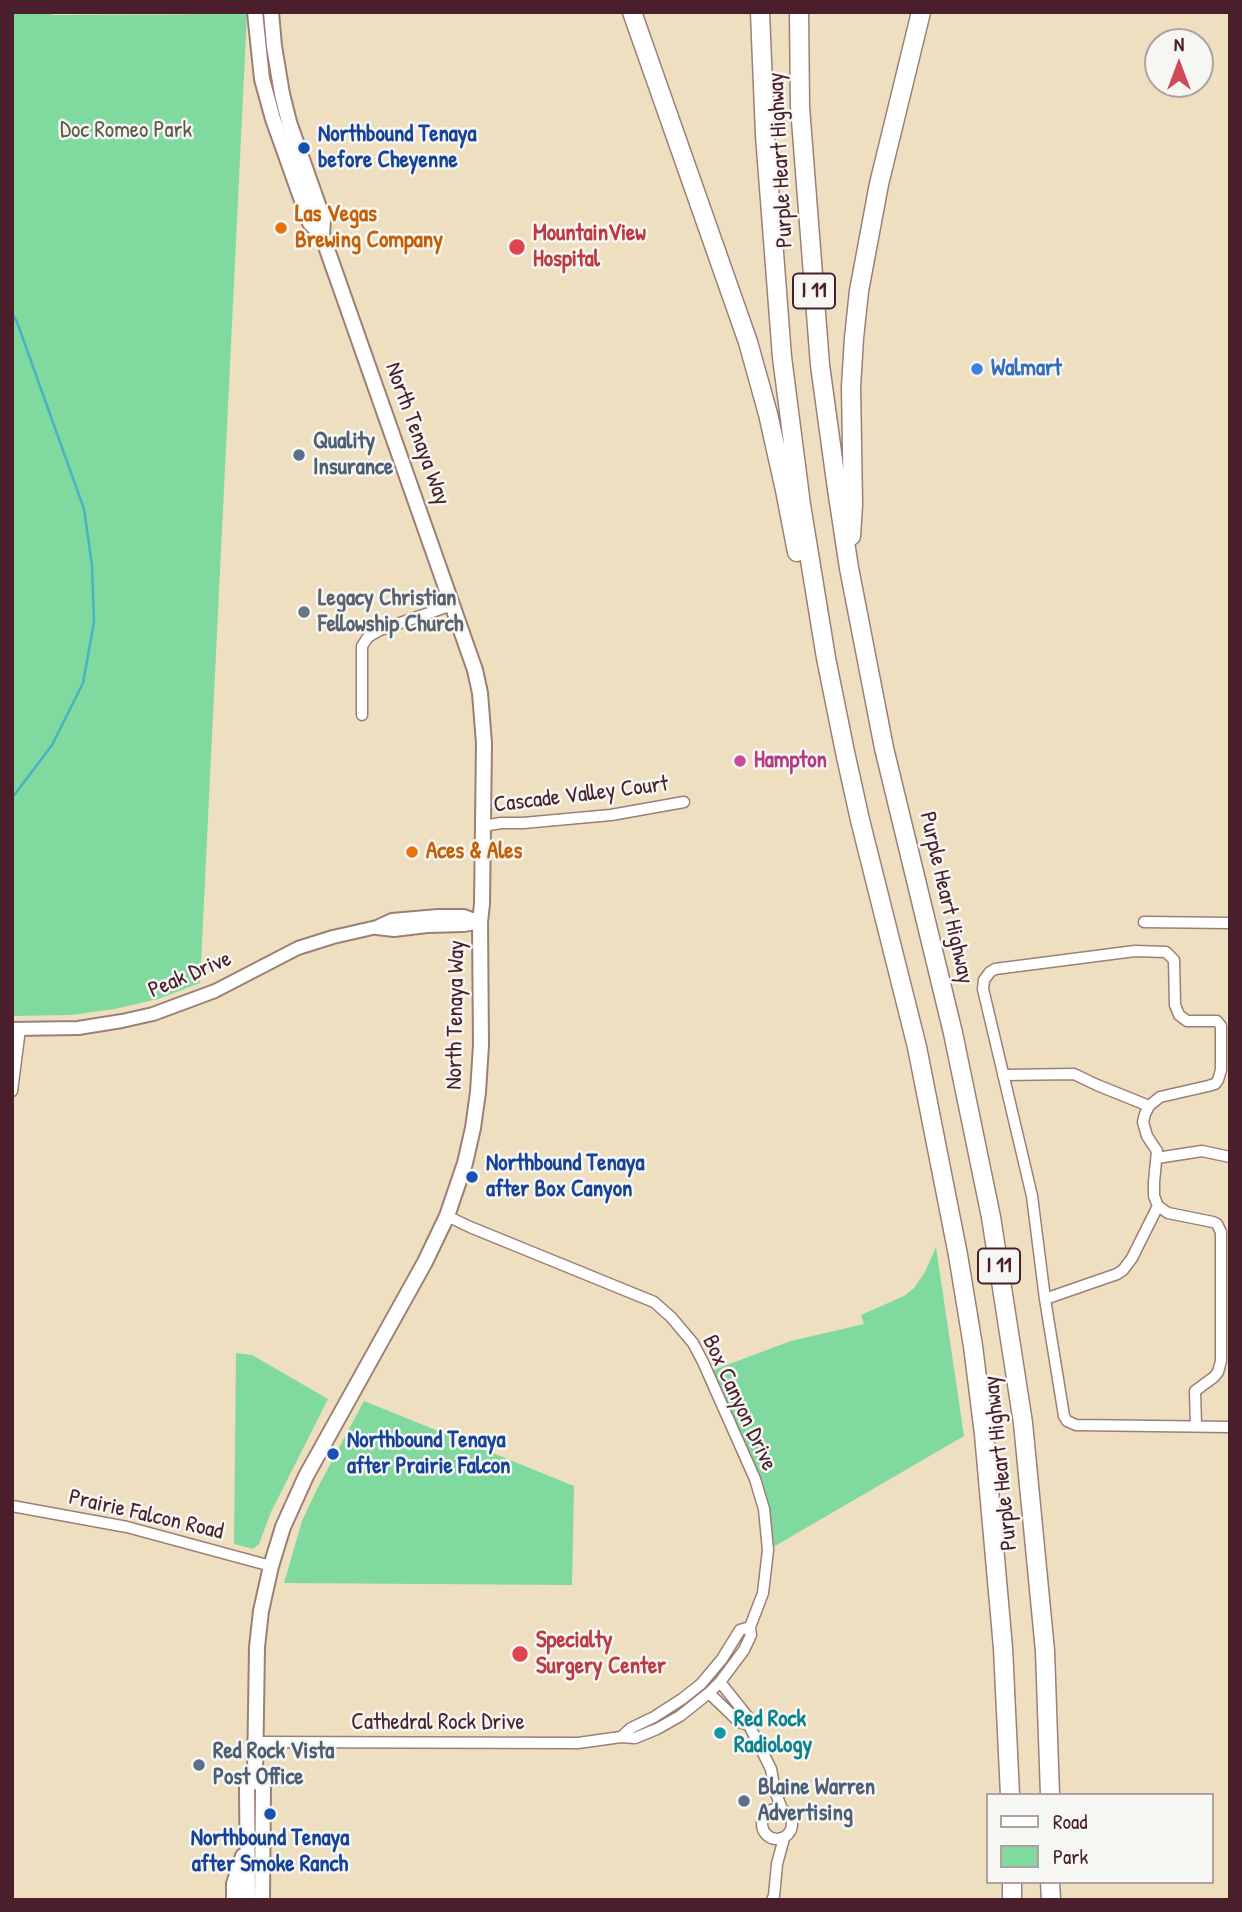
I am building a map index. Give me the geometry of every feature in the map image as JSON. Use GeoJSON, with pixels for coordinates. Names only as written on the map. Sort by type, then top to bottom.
{"type":"FeatureCollection","features":[{"type":"Feature","properties":{"kind":"highway"},"geometry":{"type":"LineString","coordinates":[[632,12],[756,369],[785,490],[841,775],[860,820]]}},
{"type":"Feature","properties":{"kind":"highway","name":"Purple Heart Highway"},"geometry":{"type":"LineString","coordinates":[[799,12],[800,107],[820,365],[849,568],[884,748],[953,1033],[993,1231],[1023,1423],[1045,1651],[1050,1793]]}},
{"type":"Feature","properties":{"kind":"highway"},"geometry":{"type":"LineString","coordinates":[[849,568],[853,504],[851,387],[859,291],[879,184],[921,12]]}},
{"type":"Feature","properties":{"kind":"highway","name":"Purple Heart Highway"},"geometry":{"type":"LineString","coordinates":[[759,17],[782,357],[801,505],[826,658],[860,820],[917,1047],[973,1346],[984,1434],[1003,1648],[1010,1793]]}},
{"type":"Feature","properties":{"kind":"main road","name":"North Tenaya Way"},"geometry":{"type":"LineString","coordinates":[[255,12],[262,79],[273,119],[310,223],[322,235]]}},
{"type":"Feature","properties":{"kind":"main road","name":"North Tenaya Way"},"geometry":{"type":"LineString","coordinates":[[248,1900],[247,1788],[255,1775],[258,1638],[271,1566],[283,1527],[306,1476],[447,1216],[465,1163],[473,1128],[481,1045],[480,922],[484,743],[480,693],[475,670],[322,235],[323,219],[283,102],[271,12]]}},
{"type":"Feature","properties":{"kind":"main road","name":"North Tenaya Way"},"geometry":{"type":"LineString","coordinates":[[255,1775],[263,1788],[262,1900]]}},
{"type":"Feature","properties":{"kind":"main road"},"geometry":{"type":"LineString","coordinates":[[234,1900],[234,1884],[247,1845]]}},
{"type":"Feature","properties":{"kind":"street"},"geometry":{"type":"LineString","coordinates":[[362,715],[362,646],[368,637],[380,630],[452,605]]}},
{"type":"Feature","properties":{"kind":"street","name":"Cascade Valley Court"},"geometry":{"type":"LineString","coordinates":[[483,826],[592,817],[684,802]]}},
{"type":"Feature","properties":{"kind":"street","name":"Peak Drive"},"geometry":{"type":"LineString","coordinates":[[16,1029],[98,1026],[153,1014],[207,994],[298,948],[333,937],[377,928],[394,930],[480,922]]}},
{"type":"Feature","properties":{"kind":"street"},"geometry":{"type":"LineString","coordinates":[[1144,922],[1230,923]]}},
{"type":"Feature","properties":{"kind":"street"},"geometry":{"type":"LineString","coordinates":[[1196,1425],[1195,1391],[1214,1377],[1222,1361],[1221,1232],[1213,1222],[1168,1213],[1157,1206],[1154,1182],[1157,1151],[1144,1129],[1145,1114],[1153,1101],[1167,1094],[1215,1084],[1221,1070],[1222,1026],[1217,1021],[1187,1021],[1179,1015],[1175,1005],[1174,960],[1166,952],[1135,951],[990,972],[984,979],[983,989],[1032,1196],[1062,1410],[1067,1421],[1076,1425],[1230,1427]]}},
{"type":"Feature","properties":{"kind":"street"},"geometry":{"type":"LineString","coordinates":[[12,1091],[16,1029]]}},
{"type":"Feature","properties":{"kind":"street"},"geometry":{"type":"LineString","coordinates":[[1003,1075],[1074,1074],[1149,1107]]}},
{"type":"Feature","properties":{"kind":"street"},"geometry":{"type":"LineString","coordinates":[[1157,1158],[1202,1151],[1230,1159]]}},
{"type":"Feature","properties":{"kind":"street"},"geometry":{"type":"LineString","coordinates":[[1045,1299],[1123,1270],[1132,1258],[1157,1206]]}},
{"type":"Feature","properties":{"kind":"street","name":"Box Canyon Drive"},"geometry":{"type":"LineString","coordinates":[[447,1216],[654,1302],[693,1343],[755,1479],[764,1509],[768,1550],[763,1593],[750,1627],[751,1635],[744,1650],[720,1682]]}},
{"type":"Feature","properties":{"kind":"street","name":"Prairie Falcon Road"},"geometry":{"type":"LineString","coordinates":[[12,1506],[127,1527],[271,1566]]}},
{"type":"Feature","properties":{"kind":"street","name":"Box Canyon Drive"},"geometry":{"type":"LineString","coordinates":[[710,1675],[740,1630],[750,1627]]}},
{"type":"Feature","properties":{"kind":"street","name":"Cathedral Rock Drive"},"geometry":{"type":"LineString","coordinates":[[621,1737],[631,1728],[682,1699],[710,1675]]}},
{"type":"Feature","properties":{"kind":"street"},"geometry":{"type":"LineString","coordinates":[[720,1682],[746,1712],[749,1725],[771,1769],[777,1809]]}},
{"type":"Feature","properties":{"kind":"street","name":"Cathedral Rock Drive"},"geometry":{"type":"LineString","coordinates":[[255,1742],[578,1743],[621,1737],[635,1738],[680,1716],[720,1682]]}},
{"type":"Feature","properties":{"kind":"street"},"geometry":{"type":"LineString","coordinates":[[709,1693],[739,1723],[749,1725]]}},
{"type":"Feature","properties":{"kind":"street"},"geometry":{"type":"LineString","coordinates":[[774,1898],[777,1864],[784,1838],[791,1830],[792,1820],[777,1809]]}},
{"type":"Feature","properties":{"kind":"street"},"geometry":{"type":"LineString","coordinates":[[777,1809],[763,1816],[761,1821],[763,1831],[774,1846],[777,1864]]}},
{"type":"Feature","properties":{"kind":"street"},"geometry":{"type":"LineString","coordinates":[[770,1838],[784,1838]]}},
{"type":"Feature","properties":{"kind":"green space","name":"Doc Romeo Park"},"geometry":{"type":"Polygon","coordinates":[[[12,12],[51,12],[52,15],[247,14],[200,983],[158,999],[71,1015],[12,1016],[12,12]]]}},
{"type":"Feature","properties":{"kind":"green space"},"geometry":{"type":"Polygon","coordinates":[[[936,1247],[964,1436],[768,1550],[764,1509],[708,1372],[791,1341],[864,1324],[861,1315],[904,1296],[914,1288],[925,1272],[936,1247]]]}},
{"type":"Feature","properties":{"kind":"green space"},"geometry":{"type":"Polygon","coordinates":[[[236,1353],[252,1355],[328,1399],[271,1512],[259,1544],[253,1549],[234,1544],[236,1353]]]}},
{"type":"Feature","properties":{"kind":"green space"},"geometry":{"type":"Polygon","coordinates":[[[364,1401],[574,1486],[572,1585],[284,1583],[302,1521],[364,1401]]]}},
{"type":"Feature","properties":{"kind":"waterway"},"geometry":{"type":"LineString","coordinates":[[12,313],[84,509],[92,565],[94,622],[83,683],[52,745],[12,798]]}},
{"type":"Feature","properties":{"kind":"place","name":"Northbound Tenaya before Cheyenne"},"geometry":{"type":"Point","coordinates":[304,148]}},
{"type":"Feature","properties":{"kind":"place","name":"Las Vegas Brewing Company"},"geometry":{"type":"Point","coordinates":[281,228]}},
{"type":"Feature","properties":{"kind":"place","name":"MountainView Hospital"},"geometry":{"type":"Point","coordinates":[517,247]}},
{"type":"Feature","properties":{"kind":"place","name":"Walmart"},"geometry":{"type":"Point","coordinates":[977,369]}},
{"type":"Feature","properties":{"kind":"place","name":"Quality Insurance"},"geometry":{"type":"Point","coordinates":[299,455]}},
{"type":"Feature","properties":{"kind":"place","name":"Legacy Christian Fellowship Church"},"geometry":{"type":"Point","coordinates":[304,612]}},
{"type":"Feature","properties":{"kind":"place","name":"Hampton"},"geometry":{"type":"Point","coordinates":[740,761]}},
{"type":"Feature","properties":{"kind":"place","name":"Aces & Ales"},"geometry":{"type":"Point","coordinates":[412,852]}},
{"type":"Feature","properties":{"kind":"place","name":"Northbound Tenaya after Box Canyon"},"geometry":{"type":"Point","coordinates":[472,1177]}},
{"type":"Feature","properties":{"kind":"place","name":"Northbound Tenaya after Prairie Falcon"},"geometry":{"type":"Point","coordinates":[333,1454]}},
{"type":"Feature","properties":{"kind":"place","name":"Specialty Surgery Center"},"geometry":{"type":"Point","coordinates":[520,1654]}},
{"type":"Feature","properties":{"kind":"place","name":"Red Rock Radiology"},"geometry":{"type":"Point","coordinates":[720,1733]}},
{"type":"Feature","properties":{"kind":"place","name":"Red Rock Vista Post Office"},"geometry":{"type":"Point","coordinates":[199,1765]}},
{"type":"Feature","properties":{"kind":"place","name":"Blaine Warren Advertising"},"geometry":{"type":"Point","coordinates":[744,1801]}},
{"type":"Feature","properties":{"kind":"place","name":"Northbound Tenaya after Smoke Ranch"},"geometry":{"type":"Point","coordinates":[270,1814]}}]}
